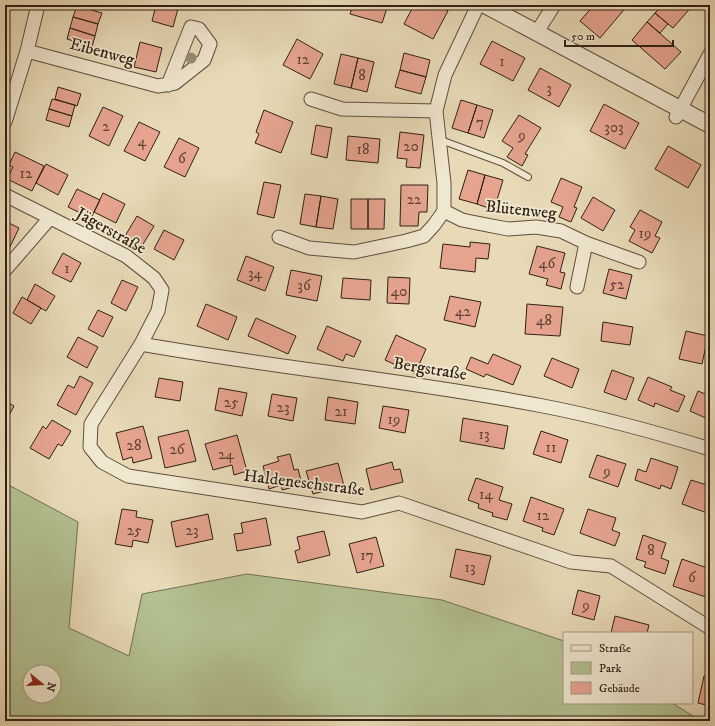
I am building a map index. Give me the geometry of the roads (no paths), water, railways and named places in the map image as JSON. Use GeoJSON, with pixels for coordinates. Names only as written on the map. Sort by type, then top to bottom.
{"type":"FeatureCollection","features":[{"type":"Feature","properties":{"kind":"street"},"geometry":{"type":"LineString","coordinates":[[6,117],[27,51],[38,5]]}},
{"type":"Feature","properties":{"kind":"street"},"geometry":{"type":"LineString","coordinates":[[279,237],[309,248],[354,252],[424,236],[444,211],[444,183],[436,111],[445,75],[478,5]]}},
{"type":"Feature","properties":{"kind":"street"},"geometry":{"type":"LineString","coordinates":[[485,5],[537,32],[678,113],[710,125]]}},
{"type":"Feature","properties":{"kind":"street"},"geometry":{"type":"LineString","coordinates":[[537,32],[554,5]]}},
{"type":"Feature","properties":{"kind":"street","name":"Eibenweg"},"geometry":{"type":"LineString","coordinates":[[27,51],[158,86],[168,85]]}},
{"type":"Feature","properties":{"kind":"street"},"geometry":{"type":"LineString","coordinates":[[678,113],[710,54]]}},
{"type":"Feature","properties":{"kind":"street"},"geometry":{"type":"LineString","coordinates":[[311,99],[342,109],[436,111]]}},
{"type":"Feature","properties":{"kind":"street","name":"Jägerstraße"},"geometry":{"type":"LineString","coordinates":[[5,195],[126,256],[154,278],[162,290],[158,311],[141,344]]}},
{"type":"Feature","properties":{"kind":"street","name":"Blütenweg"},"geometry":{"type":"LineString","coordinates":[[444,211],[462,220],[508,229],[536,227],[561,231],[586,243],[639,262]]}},
{"type":"Feature","properties":{"kind":"street"},"geometry":{"type":"LineString","coordinates":[[5,270],[50,218]]}},
{"type":"Feature","properties":{"kind":"street"},"geometry":{"type":"LineString","coordinates":[[577,287],[586,243]]}},
{"type":"Feature","properties":{"kind":"street","name":"Bergstraße"},"geometry":{"type":"LineString","coordinates":[[141,344],[217,358],[436,388],[544,406],[649,430],[710,449]]}},
{"type":"Feature","properties":{"kind":"street","name":"Haldeneschstraße"},"geometry":{"type":"LineString","coordinates":[[141,344],[91,424],[90,447],[102,462],[128,476],[362,512],[399,503],[571,562],[611,566],[710,628]]}},
{"type":"Feature","properties":{"kind":"lane"},"geometry":{"type":"LineString","coordinates":[[438,139],[503,163],[528,177]]}}]}
